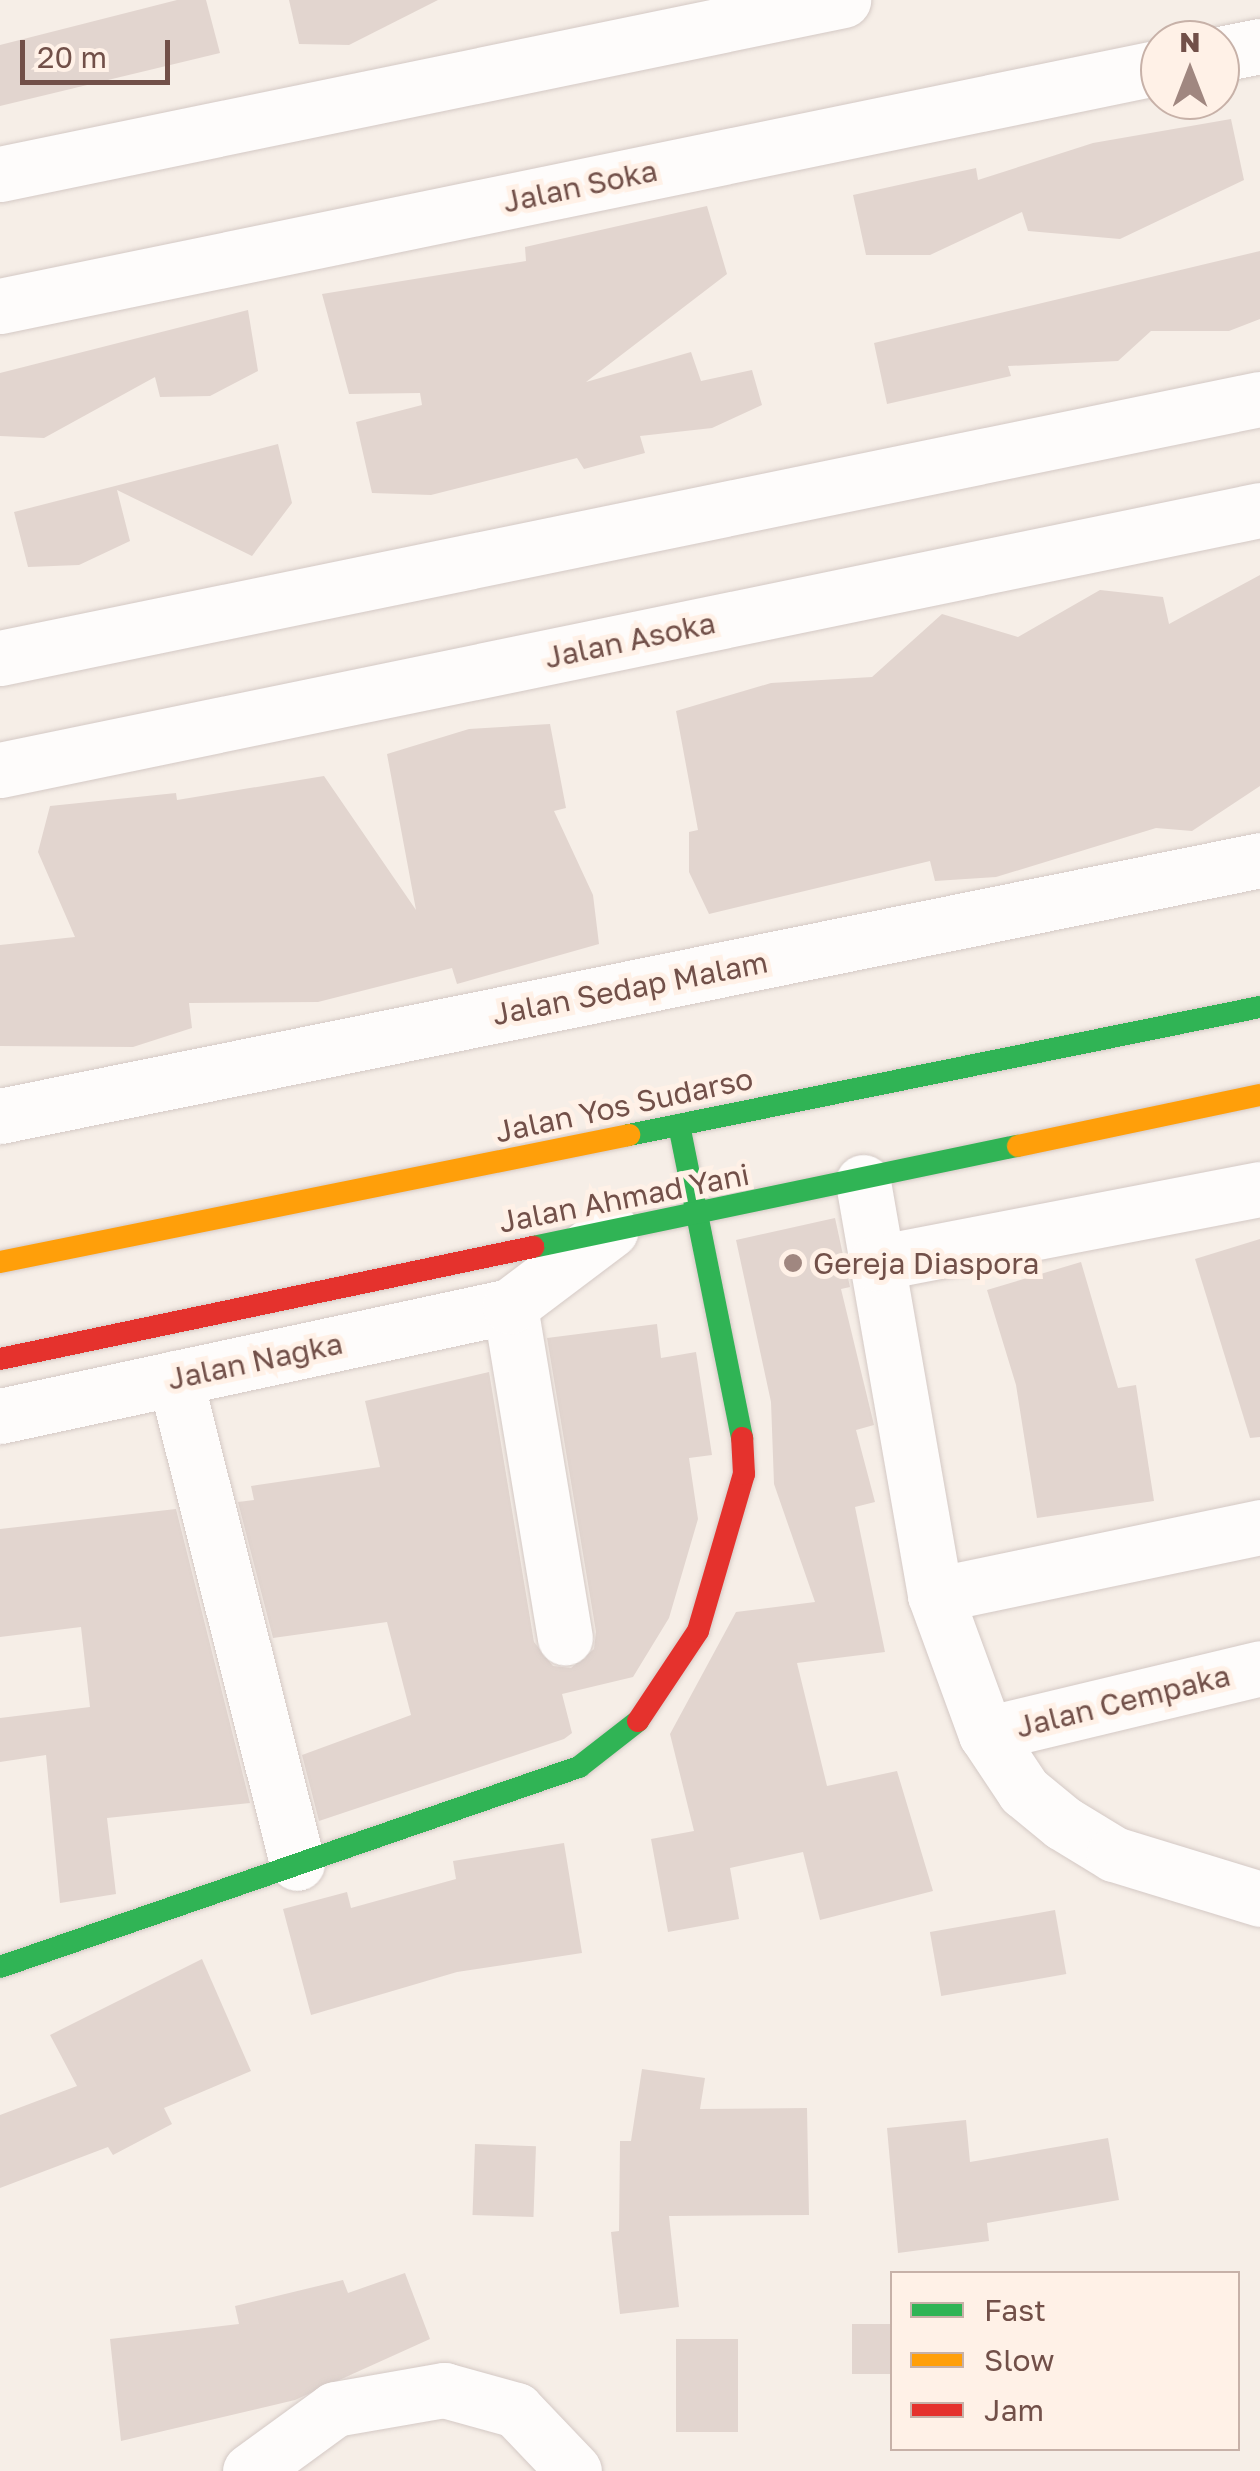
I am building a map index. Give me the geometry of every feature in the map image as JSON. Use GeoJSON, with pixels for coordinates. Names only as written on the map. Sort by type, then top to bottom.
{"type":"FeatureCollection","features":[{"type":"Feature","properties":{"kind":"main road","name":"Jalan Yos Sudarso"},"geometry":{"type":"LineString","coordinates":[[0,1262],[1260,1008]]}},
{"type":"Feature","properties":{"kind":"main road","name":"Jalan Ahmad Yani"},"geometry":{"type":"LineString","coordinates":[[0,1359],[612,1230],[863,1182],[1260,1094]]}},
{"type":"Feature","properties":{"kind":"main road"},"geometry":{"type":"LineString","coordinates":[[0,1967],[579,1767],[636,1724],[674,1676],[718,1580],[744,1474],[740,1408],[694,1215],[679,1125]]}},
{"type":"Feature","properties":{"kind":"street"},"geometry":{"type":"LineString","coordinates":[[0,174],[843,0]]}},
{"type":"Feature","properties":{"kind":"street","name":"Jalan Soka"},"geometry":{"type":"LineString","coordinates":[[0,306],[1140,70]]}},
{"type":"Feature","properties":{"kind":"street"},"geometry":{"type":"LineString","coordinates":[[0,658],[1260,399]]}},
{"type":"Feature","properties":{"kind":"street","name":"Jalan Asoka"},"geometry":{"type":"LineString","coordinates":[[0,770],[1260,510]]}},
{"type":"Feature","properties":{"kind":"street","name":"Jalan Sedap Malam"},"geometry":{"type":"LineString","coordinates":[[0,1116],[1260,860]]}},
{"type":"Feature","properties":{"kind":"street"},"geometry":{"type":"LineString","coordinates":[[863,1182],[935,1595],[986,1734],[1024,1791],[1063,1823],[1114,1854],[1260,1900]]}},
{"type":"Feature","properties":{"kind":"street"},"geometry":{"type":"LineString","coordinates":[[876,1263],[1260,1189]]}},
{"type":"Feature","properties":{"kind":"street"},"geometry":{"type":"LineString","coordinates":[[566,1636],[510,1306],[612,1230]]}},
{"type":"Feature","properties":{"kind":"street","name":"Jalan Nagka"},"geometry":{"type":"LineString","coordinates":[[0,1416],[510,1306]]}},
{"type":"Feature","properties":{"kind":"street"},"geometry":{"type":"LineString","coordinates":[[176,1378],[297,1863]]}},
{"type":"Feature","properties":{"kind":"street"},"geometry":{"type":"LineString","coordinates":[[935,1595],[1260,1528]]}},
{"type":"Feature","properties":{"kind":"street","name":"Jalan Cempaka"},"geometry":{"type":"LineString","coordinates":[[986,1734],[1260,1668]]}},
{"type":"Feature","properties":{"kind":"street"},"geometry":{"type":"LineString","coordinates":[[250,2471],[335,2409],[444,2390],[516,2410],[574,2471]]}},
{"type":"Feature","properties":{"kind":"building"},"geometry":{"type":"Polygon","coordinates":[[[177,0],[206,0],[220,53],[0,106],[0,45],[177,0]]]}},
{"type":"Feature","properties":{"kind":"building"},"geometry":{"type":"Polygon","coordinates":[[[289,0],[438,0],[349,45],[299,44],[289,0]]]}},
{"type":"Feature","properties":{"kind":"building"},"geometry":{"type":"Polygon","coordinates":[[[1231,120],[1244,180],[1120,239],[1028,231],[1022,212],[930,255],[866,255],[853,195],[976,168],[978,180],[1093,143],[1231,120]]]}},
{"type":"Feature","properties":{"kind":"building"},"geometry":{"type":"Polygon","coordinates":[[[707,206],[727,274],[586,382],[691,352],[701,381],[752,370],[762,405],[712,428],[640,436],[645,453],[584,469],[577,458],[431,495],[372,493],[356,422],[422,405],[420,393],[349,394],[322,294],[526,261],[525,247],[707,206]]]}},
{"type":"Feature","properties":{"kind":"building"},"geometry":{"type":"Polygon","coordinates":[[[1260,251],[1260,319],[1229,331],[1151,331],[1118,361],[1008,366],[1011,376],[887,404],[874,343],[1260,251]]]}},
{"type":"Feature","properties":{"kind":"building"},"geometry":{"type":"Polygon","coordinates":[[[248,310],[258,371],[210,396],[160,397],[155,377],[44,438],[0,436],[0,373],[248,310]]]}},
{"type":"Feature","properties":{"kind":"building"},"geometry":{"type":"Polygon","coordinates":[[[278,444],[292,503],[252,556],[117,490],[130,541],[79,565],[28,567],[14,512],[278,444]]]}},
{"type":"Feature","properties":{"kind":"building"},"geometry":{"type":"Polygon","coordinates":[[[1260,575],[1260,786],[1192,831],[1156,828],[996,877],[935,881],[930,861],[709,914],[689,872],[689,832],[698,830],[676,711],[771,683],[872,677],[942,614],[1018,637],[1100,590],[1163,597],[1169,624],[1260,575]]]}},
{"type":"Feature","properties":{"kind":"building"},"geometry":{"type":"Polygon","coordinates":[[[550,724],[566,808],[554,811],[593,895],[599,944],[457,984],[452,968],[318,1002],[189,1003],[192,1028],[133,1047],[0,1046],[0,945],[75,937],[38,852],[50,806],[176,793],[177,800],[324,776],[416,910],[387,754],[469,729],[550,724]]]}},
{"type":"Feature","properties":{"kind":"building"},"geometry":{"type":"Polygon","coordinates":[[[835,1218],[850,1287],[841,1289],[874,1425],[856,1430],[875,1502],[855,1507],[885,1652],[797,1663],[827,1786],[897,1771],[933,1891],[820,1920],[803,1852],[730,1868],[739,1919],[668,1932],[651,1839],[694,1831],[670,1734],[736,1612],[815,1602],[774,1484],[771,1402],[736,1240],[835,1218]]]}},
{"type":"Feature","properties":{"kind":"building"},"geometry":{"type":"Polygon","coordinates":[[[1260,1239],[1260,1437],[1250,1438],[1195,1259],[1260,1239]]]}},
{"type":"Feature","properties":{"kind":"building"},"geometry":{"type":"Polygon","coordinates":[[[1081,1262],[1118,1388],[1136,1385],[1154,1501],[1037,1518],[1016,1385],[987,1290],[1081,1262]]]}},
{"type":"Feature","properties":{"kind":"building"},"geometry":{"type":"Polygon","coordinates":[[[657,1324],[661,1358],[696,1352],[712,1455],[689,1458],[698,1519],[669,1618],[633,1677],[562,1694],[572,1733],[564,1739],[319,1821],[302,1755],[411,1715],[387,1622],[273,1638],[238,1502],[254,1500],[251,1486],[380,1467],[365,1401],[489,1372],[534,1642],[553,1666],[571,1668],[594,1649],[596,1632],[547,1338],[657,1324]]]}},
{"type":"Feature","properties":{"kind":"building"},"geometry":{"type":"Polygon","coordinates":[[[176,1509],[250,1803],[107,1818],[116,1894],[60,1903],[46,1755],[0,1762],[0,1718],[90,1707],[81,1627],[0,1637],[0,1529],[176,1509]]]}},
{"type":"Feature","properties":{"kind":"building"},"geometry":{"type":"Polygon","coordinates":[[[564,1843],[582,1953],[457,1972],[311,2015],[283,1909],[347,1892],[351,1908],[456,1879],[453,1861],[564,1843]]]}},
{"type":"Feature","properties":{"kind":"building"},"geometry":{"type":"Polygon","coordinates":[[[1055,1910],[1066,1974],[941,1996],[930,1932],[1055,1910]]]}},
{"type":"Feature","properties":{"kind":"building"},"geometry":{"type":"Polygon","coordinates":[[[202,1959],[251,2071],[164,2108],[172,2124],[113,2155],[108,2147],[0,2188],[0,2115],[77,2086],[50,2035],[202,1959]]]}},
{"type":"Feature","properties":{"kind":"building"},"geometry":{"type":"Polygon","coordinates":[[[642,2069],[705,2078],[700,2109],[807,2108],[809,2215],[669,2216],[679,2307],[620,2314],[611,2232],[619,2231],[620,2141],[631,2141],[642,2069]]]}},
{"type":"Feature","properties":{"kind":"building"},"geometry":{"type":"Polygon","coordinates":[[[966,2120],[970,2162],[1108,2138],[1119,2200],[987,2223],[989,2241],[898,2253],[887,2128],[966,2120]]]}},
{"type":"Feature","properties":{"kind":"building"},"geometry":{"type":"Polygon","coordinates":[[[475,2144],[536,2146],[533,2217],[473,2215],[475,2144]]]}},
{"type":"Feature","properties":{"kind":"building"},"geometry":{"type":"Polygon","coordinates":[[[405,2273],[430,2339],[295,2400],[121,2441],[110,2339],[239,2324],[235,2306],[343,2280],[348,2293],[405,2273]]]}},
{"type":"Feature","properties":{"kind":"building"},"geometry":{"type":"Polygon","coordinates":[[[852,2324],[890,2324],[890,2374],[852,2374],[852,2324]]]}},
{"type":"Feature","properties":{"kind":"building"},"geometry":{"type":"Polygon","coordinates":[[[676,2339],[738,2339],[738,2432],[676,2432],[676,2339]]]}},
{"type":"Feature","properties":{"kind":"traffic: fast"},"geometry":{"type":"LineString","coordinates":[[629,1135],[1260,1007]]}},
{"type":"Feature","properties":{"kind":"traffic: fast"},"geometry":{"type":"LineString","coordinates":[[679,1125],[742,1438]]}},
{"type":"Feature","properties":{"kind":"traffic: fast"},"geometry":{"type":"LineString","coordinates":[[533,1247],[1018,1146]]}},
{"type":"Feature","properties":{"kind":"traffic: fast"},"geometry":{"type":"LineString","coordinates":[[0,1967],[579,1767],[638,1721]]}},
{"type":"Feature","properties":{"kind":"traffic: slow"},"geometry":{"type":"LineString","coordinates":[[1018,1146],[1260,1095]]}},
{"type":"Feature","properties":{"kind":"traffic: slow"},"geometry":{"type":"LineString","coordinates":[[0,1262],[629,1135]]}},
{"type":"Feature","properties":{"kind":"traffic: jam"},"geometry":{"type":"LineString","coordinates":[[0,1359],[533,1247]]}},
{"type":"Feature","properties":{"kind":"traffic: jam"},"geometry":{"type":"LineString","coordinates":[[638,1721],[698,1631],[744,1474],[742,1438]]}},
{"type":"Feature","properties":{"kind":"place","name":"Gereja Diaspora"},"geometry":{"type":"Point","coordinates":[793,1263]}}]}
